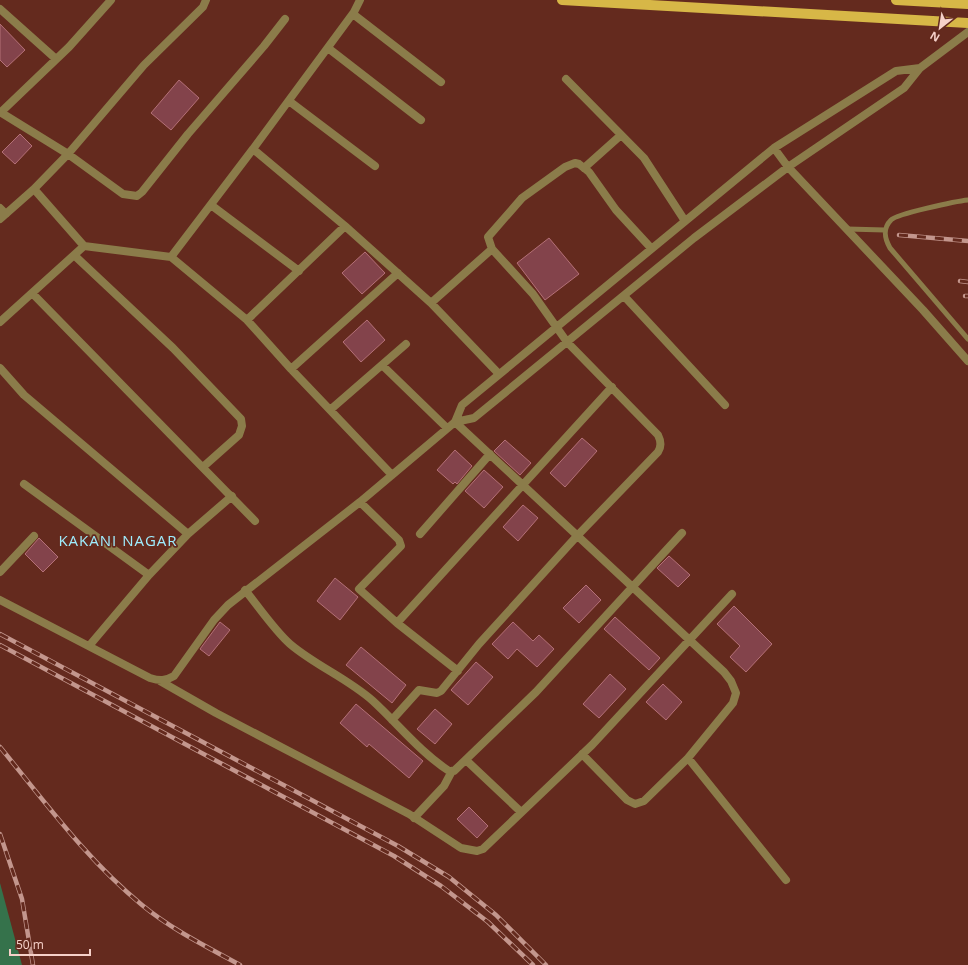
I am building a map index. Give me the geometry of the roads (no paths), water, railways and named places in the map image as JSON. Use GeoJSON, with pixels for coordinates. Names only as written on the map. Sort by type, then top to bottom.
{"type":"FeatureCollection","features":[{"type":"Feature","properties":{"kind":"main road"},"geometry":{"type":"LineString","coordinates":[[562,0],[968,23]]}},
{"type":"Feature","properties":{"kind":"main road"},"geometry":{"type":"LineString","coordinates":[[896,0],[968,4]]}},
{"type":"Feature","properties":{"kind":"street"},"geometry":{"type":"LineString","coordinates":[[111,0],[56,59],[0,112],[68,154],[123,194],[136,196],[142,192],[188,134],[264,46],[285,19]]}},
{"type":"Feature","properties":{"kind":"street"},"geometry":{"type":"LineString","coordinates":[[2,214],[34,189],[68,154],[144,65],[203,7],[206,0]]}},
{"type":"Feature","properties":{"kind":"street"},"geometry":{"type":"LineString","coordinates":[[171,257],[290,101],[353,14],[360,0]]}},
{"type":"Feature","properties":{"kind":"street"},"geometry":{"type":"LineString","coordinates":[[0,9],[56,59]]}},
{"type":"Feature","properties":{"kind":"street"},"geometry":{"type":"LineString","coordinates":[[353,14],[441,82]]}},
{"type":"Feature","properties":{"kind":"street"},"geometry":{"type":"LineString","coordinates":[[160,681],[168,680],[174,676],[214,620],[245,590],[360,502],[447,428],[455,422],[474,418],[624,296],[788,167],[904,88],[920,68],[968,32]]}},
{"type":"Feature","properties":{"kind":"street"},"geometry":{"type":"LineString","coordinates":[[328,48],[421,120]]}},
{"type":"Feature","properties":{"kind":"street"},"geometry":{"type":"LineString","coordinates":[[455,422],[462,405],[498,373],[556,328],[651,248],[774,148],[896,71],[920,68]]}},
{"type":"Feature","properties":{"kind":"street"},"geometry":{"type":"LineString","coordinates":[[566,79],[644,158],[685,221]]}},
{"type":"Feature","properties":{"kind":"street"},"geometry":{"type":"LineString","coordinates":[[290,101],[375,166]]}},
{"type":"Feature","properties":{"kind":"street"},"geometry":{"type":"LineString","coordinates":[[584,168],[621,135]]}},
{"type":"Feature","properties":{"kind":"street"},"geometry":{"type":"LineString","coordinates":[[774,148],[788,167],[968,361]]}},
{"type":"Feature","properties":{"kind":"street"},"geometry":{"type":"LineString","coordinates":[[252,149],[345,226],[432,303],[498,373]]}},
{"type":"Feature","properties":{"kind":"street"},"geometry":{"type":"LineString","coordinates":[[392,720],[419,690],[437,693],[458,671],[479,644],[577,536],[660,449],[661,441],[658,435],[568,342],[556,328],[533,294],[492,249],[488,237],[522,198],[565,167],[575,163],[584,168],[616,210],[651,248]]}},
{"type":"Feature","properties":{"kind":"street"},"geometry":{"type":"LineString","coordinates":[[34,189],[84,246],[171,257],[248,320],[291,369],[392,475]]}},
{"type":"Feature","properties":{"kind":"street"},"geometry":{"type":"LineString","coordinates":[[210,205],[299,271]]}},
{"type":"Feature","properties":{"kind":"street"},"geometry":{"type":"LineString","coordinates":[[248,320],[345,226]]}},
{"type":"Feature","properties":{"kind":"street"},"geometry":{"type":"LineString","coordinates":[[0,322],[84,246]]}},
{"type":"Feature","properties":{"kind":"street"},"geometry":{"type":"LineString","coordinates":[[432,303],[492,249]]}},
{"type":"Feature","properties":{"kind":"street"},"geometry":{"type":"LineString","coordinates":[[74,255],[173,348],[241,419],[242,426],[239,435],[203,467]]}},
{"type":"Feature","properties":{"kind":"street"},"geometry":{"type":"LineString","coordinates":[[291,369],[398,273]]}},
{"type":"Feature","properties":{"kind":"street"},"geometry":{"type":"LineString","coordinates":[[32,293],[255,521]]}},
{"type":"Feature","properties":{"kind":"street"},"geometry":{"type":"LineString","coordinates":[[624,296],[725,405]]}},
{"type":"Feature","properties":{"kind":"street"},"geometry":{"type":"LineString","coordinates":[[330,410],[406,344]]}},
{"type":"Feature","properties":{"kind":"street"},"geometry":{"type":"LineString","coordinates":[[382,365],[447,428]]}},
{"type":"Feature","properties":{"kind":"street"},"geometry":{"type":"LineString","coordinates":[[0,368],[24,395],[188,534]]}},
{"type":"Feature","properties":{"kind":"street"},"geometry":{"type":"LineString","coordinates":[[397,623],[612,387]]}},
{"type":"Feature","properties":{"kind":"street"},"geometry":{"type":"LineString","coordinates":[[455,422],[577,536],[691,639],[732,681],[736,694],[733,703],[724,716],[688,758],[644,801],[635,804],[627,800],[582,754]]}},
{"type":"Feature","properties":{"kind":"street"},"geometry":{"type":"LineString","coordinates":[[420,534],[490,454]]}},
{"type":"Feature","properties":{"kind":"street"},"geometry":{"type":"LineString","coordinates":[[24,484],[149,575]]}},
{"type":"Feature","properties":{"kind":"street"},"geometry":{"type":"LineString","coordinates":[[89,646],[149,575],[188,534],[232,496]]}},
{"type":"Feature","properties":{"kind":"street"},"geometry":{"type":"LineString","coordinates":[[360,502],[399,540],[401,546],[359,589],[397,623],[458,671]]}},
{"type":"Feature","properties":{"kind":"street"},"geometry":{"type":"LineString","coordinates":[[414,818],[444,786],[452,771],[466,760],[536,692],[682,533]]}},
{"type":"Feature","properties":{"kind":"street"},"geometry":{"type":"LineString","coordinates":[[0,572],[34,536]]}},
{"type":"Feature","properties":{"kind":"street"},"geometry":{"type":"LineString","coordinates":[[245,590],[288,642],[312,661],[347,680],[372,701],[431,757],[449,771],[452,771]]}},
{"type":"Feature","properties":{"kind":"street"},"geometry":{"type":"LineString","coordinates":[[0,600],[150,678],[160,681],[216,713],[414,818],[461,848],[477,851],[483,849],[582,754],[732,594]]}},
{"type":"Feature","properties":{"kind":"street"},"geometry":{"type":"LineString","coordinates":[[688,758],[786,880]]}},
{"type":"Feature","properties":{"kind":"street"},"geometry":{"type":"LineString","coordinates":[[466,760],[521,812]]}},
{"type":"Feature","properties":{"kind":"lane"},"geometry":{"type":"LineString","coordinates":[[967,199],[891,219],[885,230],[885,239],[890,248],[968,339]]}},
{"type":"Feature","properties":{"kind":"lane"},"geometry":{"type":"LineString","coordinates":[[847,229],[885,230]]}},
{"type":"Feature","properties":{"kind":"railway"},"geometry":{"type":"LineString","coordinates":[[899,235],[968,241]]}},
{"type":"Feature","properties":{"kind":"railway"},"geometry":{"type":"LineString","coordinates":[[960,281],[968,282]]}},
{"type":"Feature","properties":{"kind":"railway"},"geometry":{"type":"LineString","coordinates":[[0,634],[398,846],[449,877],[496,915],[546,965]]}},
{"type":"Feature","properties":{"kind":"railway"},"geometry":{"type":"LineString","coordinates":[[0,645],[394,856],[441,886],[488,922],[533,965]]}},
{"type":"Feature","properties":{"kind":"railway"},"geometry":{"type":"LineString","coordinates":[[0,747],[67,830],[122,888],[165,922],[240,965]]}},
{"type":"Feature","properties":{"kind":"railway"},"geometry":{"type":"LineString","coordinates":[[0,834],[22,899],[33,965]]}},
{"type":"Feature","properties":{"kind":"district","name":"KAKANI NAGAR"},"geometry":{"type":"Point","coordinates":[118,541]}}]}
